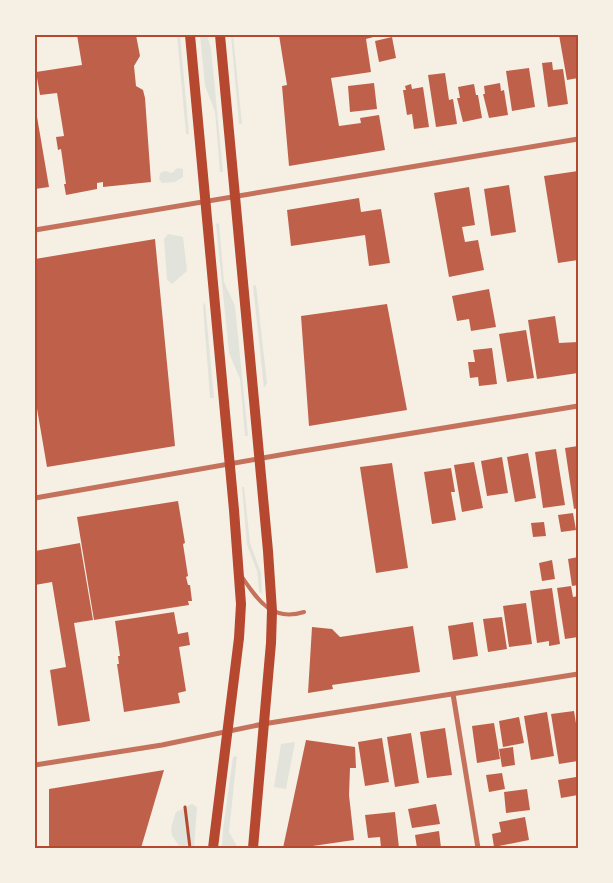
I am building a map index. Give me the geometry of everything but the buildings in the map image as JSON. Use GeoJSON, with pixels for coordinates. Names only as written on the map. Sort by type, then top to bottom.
{"type":"FeatureCollection","features":[{"type":"Feature","properties":{"kind":"main road"},"geometry":{"type":"LineString","coordinates":[[190,35],[241,604],[239,638],[213,848]]}},
{"type":"Feature","properties":{"kind":"main road"},"geometry":{"type":"LineString","coordinates":[[220,35],[260,460],[272,611],[253,848]]}},
{"type":"Feature","properties":{"kind":"street"},"geometry":{"type":"LineString","coordinates":[[35,230],[578,139]]}},
{"type":"Feature","properties":{"kind":"street"},"geometry":{"type":"LineString","coordinates":[[35,498],[578,406]]}},
{"type":"Feature","properties":{"kind":"street"},"geometry":{"type":"LineString","coordinates":[[35,765],[162,745],[263,724],[578,674]]}},
{"type":"Feature","properties":{"kind":"street"},"geometry":{"type":"LineString","coordinates":[[453,694],[478,848]]}},
{"type":"Feature","properties":{"kind":"lane"},"geometry":{"type":"LineString","coordinates":[[239,573],[259,602],[272,611],[293,615],[304,612]]}},
{"type":"Feature","properties":{"kind":"path"},"geometry":{"type":"LineString","coordinates":[[185,807],[190,848]]}},
{"type":"Feature","properties":{"kind":"shaded area"},"geometry":{"type":"Polygon","coordinates":[[[177,35],[180,35],[189,134],[186,134],[177,35]]]}},
{"type":"Feature","properties":{"kind":"shaded area"},"geometry":{"type":"Polygon","coordinates":[[[200,35],[207,35],[211,48],[223,172],[220,172],[215,112],[205,86],[200,35]]]}},
{"type":"Feature","properties":{"kind":"shaded area"},"geometry":{"type":"Polygon","coordinates":[[[231,35],[233,35],[242,124],[239,124],[231,35]]]}},
{"type":"Feature","properties":{"kind":"shaded area"},"geometry":{"type":"Polygon","coordinates":[[[177,168],[183,169],[183,177],[175,182],[162,183],[159,179],[160,173],[165,171],[172,173],[177,168]]]}},
{"type":"Feature","properties":{"kind":"shaded area"},"geometry":{"type":"Polygon","coordinates":[[[219,223],[224,282],[235,306],[248,436],[245,436],[240,379],[229,353],[216,224],[219,223]]]}},
{"type":"Feature","properties":{"kind":"shaded area"},"geometry":{"type":"Polygon","coordinates":[[[168,234],[183,237],[187,271],[172,284],[167,280],[164,239],[168,234]]]}},
{"type":"Feature","properties":{"kind":"shaded area"},"geometry":{"type":"Polygon","coordinates":[[[256,285],[267,383],[264,388],[253,286],[256,285]]]}},
{"type":"Feature","properties":{"kind":"shaded area"},"geometry":{"type":"Polygon","coordinates":[[[205,302],[214,398],[210,398],[203,306],[205,302]]]}},
{"type":"Feature","properties":{"kind":"shaded area"},"geometry":{"type":"Polygon","coordinates":[[[242,487],[244,487],[250,543],[261,573],[262,594],[259,591],[257,571],[247,545],[242,487]]]}},
{"type":"Feature","properties":{"kind":"shaded area"},"geometry":{"type":"Polygon","coordinates":[[[295,742],[286,789],[274,787],[281,744],[295,742]]]}},
{"type":"Feature","properties":{"kind":"shaded area"},"geometry":{"type":"Polygon","coordinates":[[[237,756],[229,832],[238,848],[222,848],[233,757],[237,756]]]}},
{"type":"Feature","properties":{"kind":"shaded area"},"geometry":{"type":"Polygon","coordinates":[[[192,804],[197,807],[194,848],[181,848],[172,835],[172,823],[176,812],[192,804]]]}}]}
